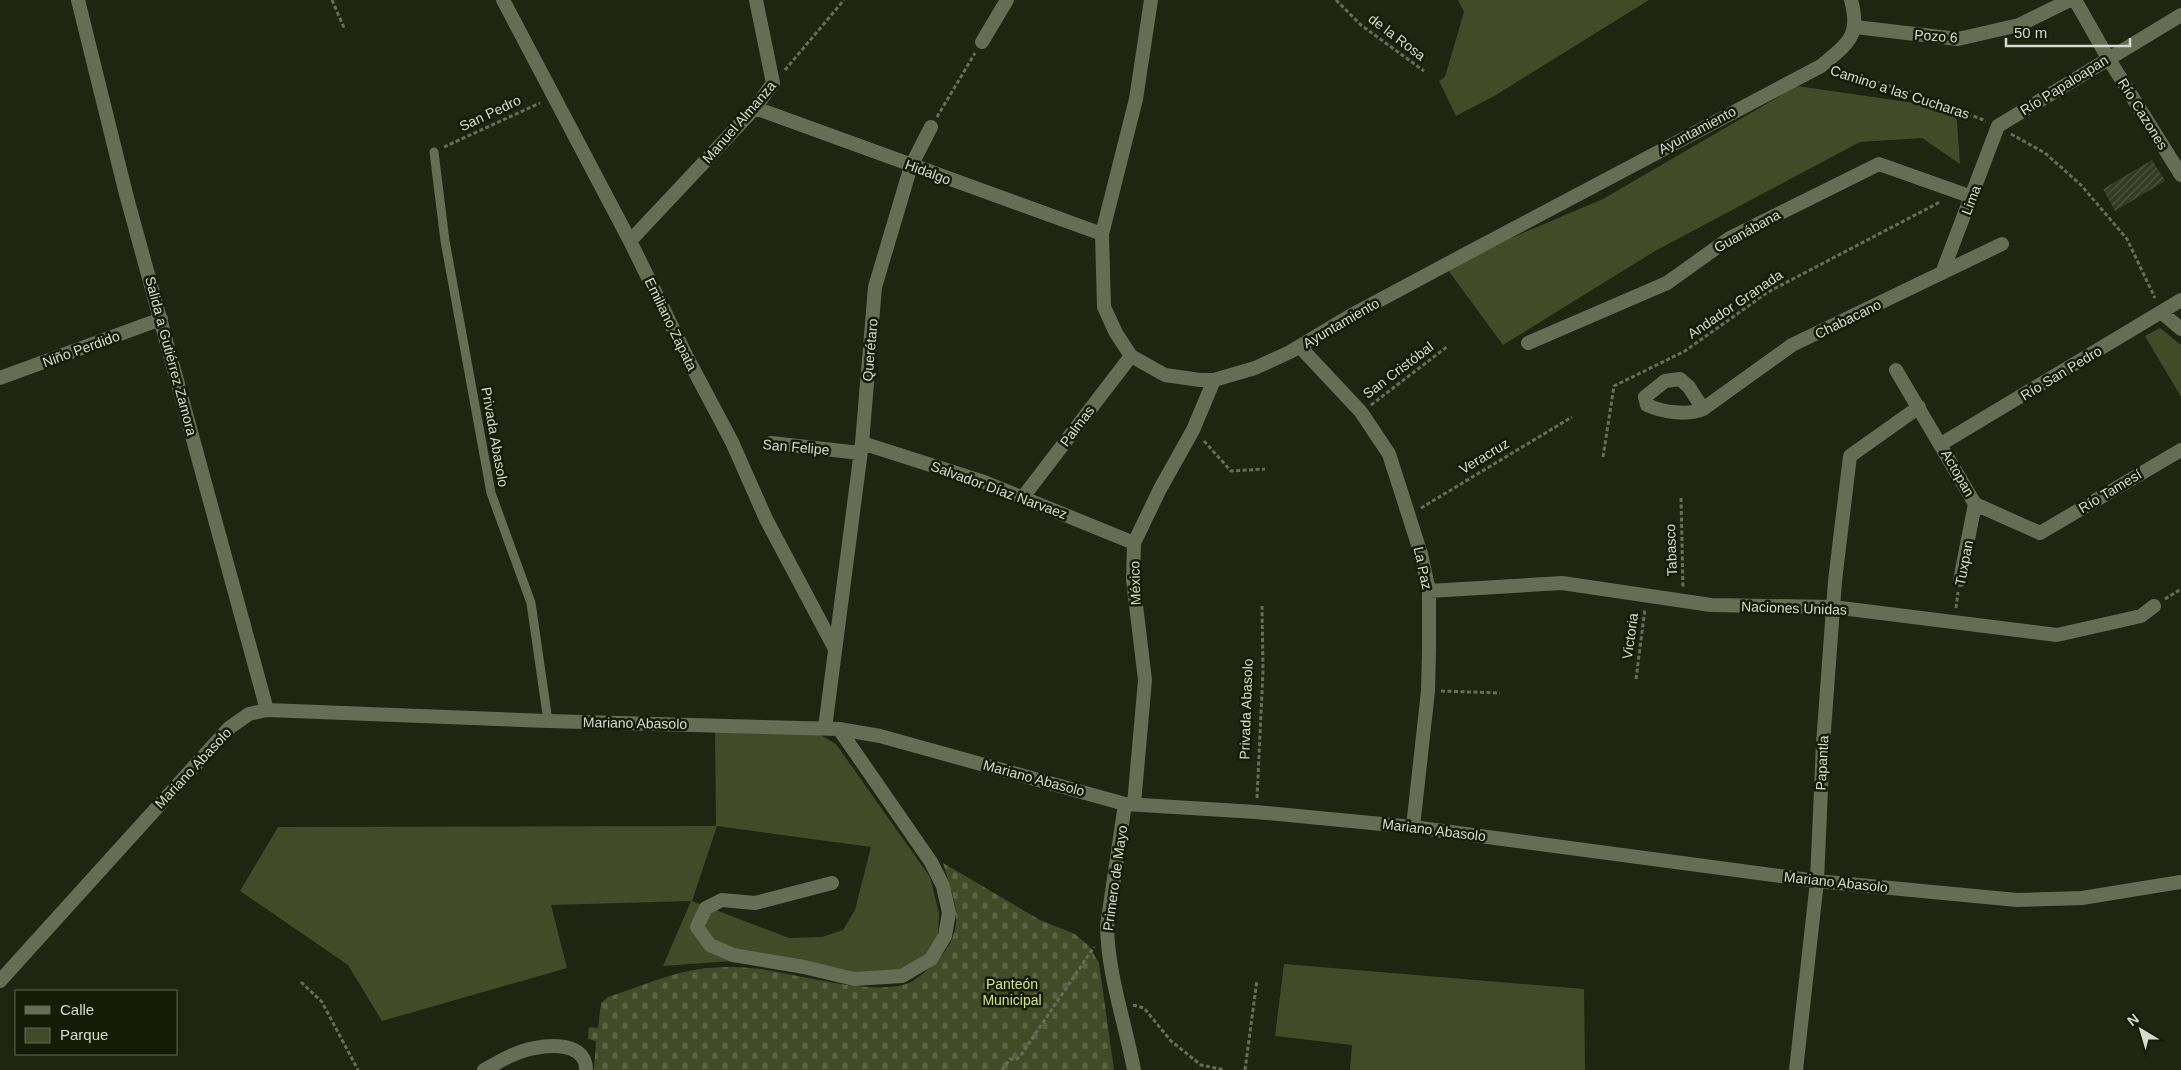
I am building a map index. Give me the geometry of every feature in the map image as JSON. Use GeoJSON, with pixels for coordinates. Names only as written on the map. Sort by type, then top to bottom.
{"type":"FeatureCollection","features":[{"type":"Feature","properties":{"kind":"street","name":"Salida a Gutiérrez Zamora"},"geometry":{"type":"LineString","coordinates":[[78,0],[126,194],[268,710]]}},
{"type":"Feature","properties":{"kind":"street","name":"Emiliano Zapata"},"geometry":{"type":"LineString","coordinates":[[503,0],[630,241],[688,359],[732,442],[766,519],[834,649]]}},
{"type":"Feature","properties":{"kind":"street"},"geometry":{"type":"LineString","coordinates":[[756,0],[773,83]]}},
{"type":"Feature","properties":{"kind":"street"},"geometry":{"type":"LineString","coordinates":[[982,42],[1007,0]]}},
{"type":"Feature","properties":{"kind":"street","name":"Ayuntamiento"},"geometry":{"type":"LineString","coordinates":[[1151,0],[1136,99],[1102,234],[1104,307],[1116,333],[1131,356],[1165,375],[1214,380],[1255,368],[1300,347],[1350,316],[1820,66],[1844,46],[1856,27]]}},
{"type":"Feature","properties":{"kind":"street"},"geometry":{"type":"LineString","coordinates":[[1851,0],[1856,27]]}},
{"type":"Feature","properties":{"kind":"street","name":"Pozo 6"},"geometry":{"type":"LineString","coordinates":[[1856,27],[1958,39],[2019,25],[2070,0]]}},
{"type":"Feature","properties":{"kind":"street","name":"Río Cazones"},"geometry":{"type":"LineString","coordinates":[[2075,0],[2108,58],[2176,155],[2181,175]]}},
{"type":"Feature","properties":{"kind":"street","name":"Río Papaloapan"},"geometry":{"type":"LineString","coordinates":[[1998,126],[2181,15]]}},
{"type":"Feature","properties":{"kind":"street","name":"Manuel Almanza"},"geometry":{"type":"LineString","coordinates":[[630,241],[755,108],[773,83]]}},
{"type":"Feature","properties":{"kind":"street","name":"Hidalgo"},"geometry":{"type":"LineString","coordinates":[[755,108],[1102,234]]}},
{"type":"Feature","properties":{"kind":"street","name":"Lima"},"geometry":{"type":"LineString","coordinates":[[1942,273],[1998,126]]}},
{"type":"Feature","properties":{"kind":"street","name":"Querétaro"},"geometry":{"type":"LineString","coordinates":[[832,729],[834,649],[861,448],[876,288],[911,166],[931,127]]}},
{"type":"Feature","properties":{"kind":"street","name":"Guanábana"},"geometry":{"type":"LineString","coordinates":[[1528,343],[1667,283],[1730,238],[1879,164],[1972,197]]}},
{"type":"Feature","properties":{"kind":"street","name":"Chabacano"},"geometry":{"type":"LineString","coordinates":[[1703,409],[1792,346],[2002,244]]}},
{"type":"Feature","properties":{"kind":"street","name":"Río San Pedro"},"geometry":{"type":"LineString","coordinates":[[1941,444],[2181,300]]}},
{"type":"Feature","properties":{"kind":"street"},"geometry":{"type":"LineString","coordinates":[[2161,312],[2181,329]]}},
{"type":"Feature","properties":{"kind":"street","name":"Niño Perdido"},"geometry":{"type":"LineString","coordinates":[[0,378],[161,319]]}},
{"type":"Feature","properties":{"kind":"street","name":"La Paz"},"geometry":{"type":"LineString","coordinates":[[1300,347],[1361,412],[1389,454],[1421,554],[1429,591],[1428,691],[1413,827]]}},
{"type":"Feature","properties":{"kind":"street","name":"Palmas"},"geometry":{"type":"LineString","coordinates":[[1023,497],[1131,356]]}},
{"type":"Feature","properties":{"kind":"street","name":"Actopan"},"geometry":{"type":"LineString","coordinates":[[1896,370],[1975,504],[2040,533]]}},
{"type":"Feature","properties":{"kind":"street","name":"México"},"geometry":{"type":"LineString","coordinates":[[1130,804],[1145,680],[1132,580],[1134,543],[1160,489],[1193,430],[1214,380]]}},
{"type":"Feature","properties":{"kind":"street","name":"Papantla"},"geometry":{"type":"LineString","coordinates":[[1796,1070],[1818,881],[1823,744],[1833,607],[1850,456],[1919,407]]}},
{"type":"Feature","properties":{"kind":"street","name":"San Felipe"},"geometry":{"type":"LineString","coordinates":[[771,443],[861,448]]}},
{"type":"Feature","properties":{"kind":"street","name":"Salvador Díaz Narvaez"},"geometry":{"type":"LineString","coordinates":[[861,448],[984,482],[1134,543]]}},
{"type":"Feature","properties":{"kind":"street","name":"Río Tamesí"},"geometry":{"type":"LineString","coordinates":[[2040,533],[2181,450]]}},
{"type":"Feature","properties":{"kind":"street","name":"Tuxpan"},"geometry":{"type":"LineString","coordinates":[[1960,580],[1975,504]]}},
{"type":"Feature","properties":{"kind":"street","name":"Naciones Unidas"},"geometry":{"type":"LineString","coordinates":[[1429,591],[1562,584],[1711,605],[1833,607],[2057,635],[2140,616],[2154,606]]}},
{"type":"Feature","properties":{"kind":"street","name":"Mariano Abasolo"},"geometry":{"type":"LineString","coordinates":[[0,981],[229,728],[249,714],[268,710],[548,721],[832,729],[880,736],[1130,804],[1256,812],[1413,827],[1818,881],[2017,900],[2082,898],[2181,882]]}},
{"type":"Feature","properties":{"kind":"street"},"geometry":{"type":"LineString","coordinates":[[832,729],[931,862],[943,886],[949,913],[945,936],[931,959],[902,976],[854,979],[804,967],[733,956],[710,945],[698,927],[706,908],[722,900],[755,903],[832,883]]}},
{"type":"Feature","properties":{"kind":"street","name":"Primero de Mayo"},"geometry":{"type":"LineString","coordinates":[[1130,804],[1107,926],[1107,937],[1114,988],[1134,1070]]}},
{"type":"Feature","properties":{"kind":"street"},"geometry":{"type":"LineString","coordinates":[[484,1070],[517,1053],[556,1045],[574,1048],[583,1058],[586,1070]]}},
{"type":"Feature","properties":{"kind":"lane","name":"Privada Abasolo"},"geometry":{"type":"LineString","coordinates":[[434,152],[445,241],[491,493],[531,603],[548,721]]}},
{"type":"Feature","properties":{"kind":"path"},"geometry":{"type":"LineString","coordinates":[[332,0],[345,30]]}},
{"type":"Feature","properties":{"kind":"path","name":"Manuel Almanza"},"geometry":{"type":"LineString","coordinates":[[773,83],[844,0]]}},
{"type":"Feature","properties":{"kind":"path","name":"de la Rosa"},"geometry":{"type":"LineString","coordinates":[[1336,0],[1360,25],[1424,72]]}},
{"type":"Feature","properties":{"kind":"path"},"geometry":{"type":"LineString","coordinates":[[931,127],[982,42]]}},
{"type":"Feature","properties":{"kind":"path","name":"Camino a las Cucharas"},"geometry":{"type":"LineString","coordinates":[[1820,66],[1911,92],[1998,126],[2045,153],[2081,185],[2127,239],[2161,312]]}},
{"type":"Feature","properties":{"kind":"path","name":"San Pedro"},"geometry":{"type":"LineString","coordinates":[[434,152],[555,96]]}},
{"type":"Feature","properties":{"kind":"path","name":"Andador Granada"},"geometry":{"type":"LineString","coordinates":[[1603,457],[1614,386],[1685,351],[1768,292],[1958,192]]}},
{"type":"Feature","properties":{"kind":"path","name":"San Cristóbal"},"geometry":{"type":"LineString","coordinates":[[1361,412],[1448,346]]}},
{"type":"Feature","properties":{"kind":"path","name":"Veracruz"},"geometry":{"type":"LineString","coordinates":[[1409,516],[1572,417]]}},
{"type":"Feature","properties":{"kind":"path"},"geometry":{"type":"LineString","coordinates":[[1193,430],[1231,470],[1265,469]]}},
{"type":"Feature","properties":{"kind":"path","name":"Tabasco"},"geometry":{"type":"LineString","coordinates":[[1681,498],[1684,601]]}},
{"type":"Feature","properties":{"kind":"path","name":"Tuxpan"},"geometry":{"type":"LineString","coordinates":[[1954,621],[1960,580]]}},
{"type":"Feature","properties":{"kind":"path","name":"Victoria"},"geometry":{"type":"LineString","coordinates":[[1636,679],[1647,596]]}},
{"type":"Feature","properties":{"kind":"path","name":"Privada Abasolo"},"geometry":{"type":"LineString","coordinates":[[1256,812],[1263,671],[1262,606]]}},
{"type":"Feature","properties":{"kind":"path"},"geometry":{"type":"LineString","coordinates":[[1428,691],[1500,693]]}},
{"type":"Feature","properties":{"kind":"path"},"geometry":{"type":"LineString","coordinates":[[1002,1070],[1010,1059],[1017,1059],[1021,1055],[1099,940],[1107,937]]}},
{"type":"Feature","properties":{"kind":"path"},"geometry":{"type":"LineString","coordinates":[[1245,1070],[1257,980]]}},
{"type":"Feature","properties":{"kind":"path"},"geometry":{"type":"LineString","coordinates":[[301,982],[322,1002],[358,1070]]}},
{"type":"Feature","properties":{"kind":"path"},"geometry":{"type":"LineString","coordinates":[[1114,988],[1131,1005],[1144,1008],[1171,1041],[1201,1064],[1225,1070]]}},
{"type":"Feature","properties":{"kind":"green space"},"geometry":{"type":"Polygon","coordinates":[[[1458,0],[1649,0],[1496,95],[1456,116],[1439,81],[1445,77],[1464,12],[1458,0]]]}},
{"type":"Feature","properties":{"kind":"green space"},"geometry":{"type":"Polygon","coordinates":[[[1797,86],[1956,109],[1960,164],[1922,138],[1860,142],[1655,251],[1503,345],[1445,266],[1603,199],[1797,86]]]}},
{"type":"Feature","properties":{"kind":"green space"},"geometry":{"type":"Polygon","coordinates":[[[2160,328],[2181,345],[2181,397],[2145,336],[2160,328]]]}},
{"type":"Feature","properties":{"kind":"green space"},"geometry":{"type":"Polygon","coordinates":[[[715,731],[817,733],[836,744],[930,877],[939,913],[938,936],[926,957],[905,971],[875,977],[746,960],[663,966],[691,901],[551,905],[567,968],[382,1021],[348,965],[240,891],[278,827],[716,826],[715,731]],[[717,826],[692,901],[789,938],[822,937],[843,930],[855,910],[871,847],[717,826]]]}},
{"type":"Feature","properties":{"kind":"green space","name":"Panteón Municipal"},"geometry":{"type":"Polygon","coordinates":[[[943,863],[1040,920],[1075,934],[1089,946],[1099,963],[1114,1070],[594,1070],[596,1041],[588,1039],[589,1027],[598,1028],[601,1003],[608,997],[671,975],[697,969],[735,967],[760,969],[838,984],[860,986],[899,986],[913,981],[934,964],[945,952],[952,940],[956,916],[955,904],[943,863]]]}},
{"type":"Feature","properties":{"kind":"green space"},"geometry":{"type":"Polygon","coordinates":[[[1284,964],[1584,989],[1585,1070],[1350,1070],[1352,1045],[1275,1036],[1284,964]]]}},
{"type":"Feature","properties":{"kind":"building"},"geometry":{"type":"Polygon","coordinates":[[[2152,160],[2165,181],[2115,211],[2103,189],[2152,160]]]}}]}
